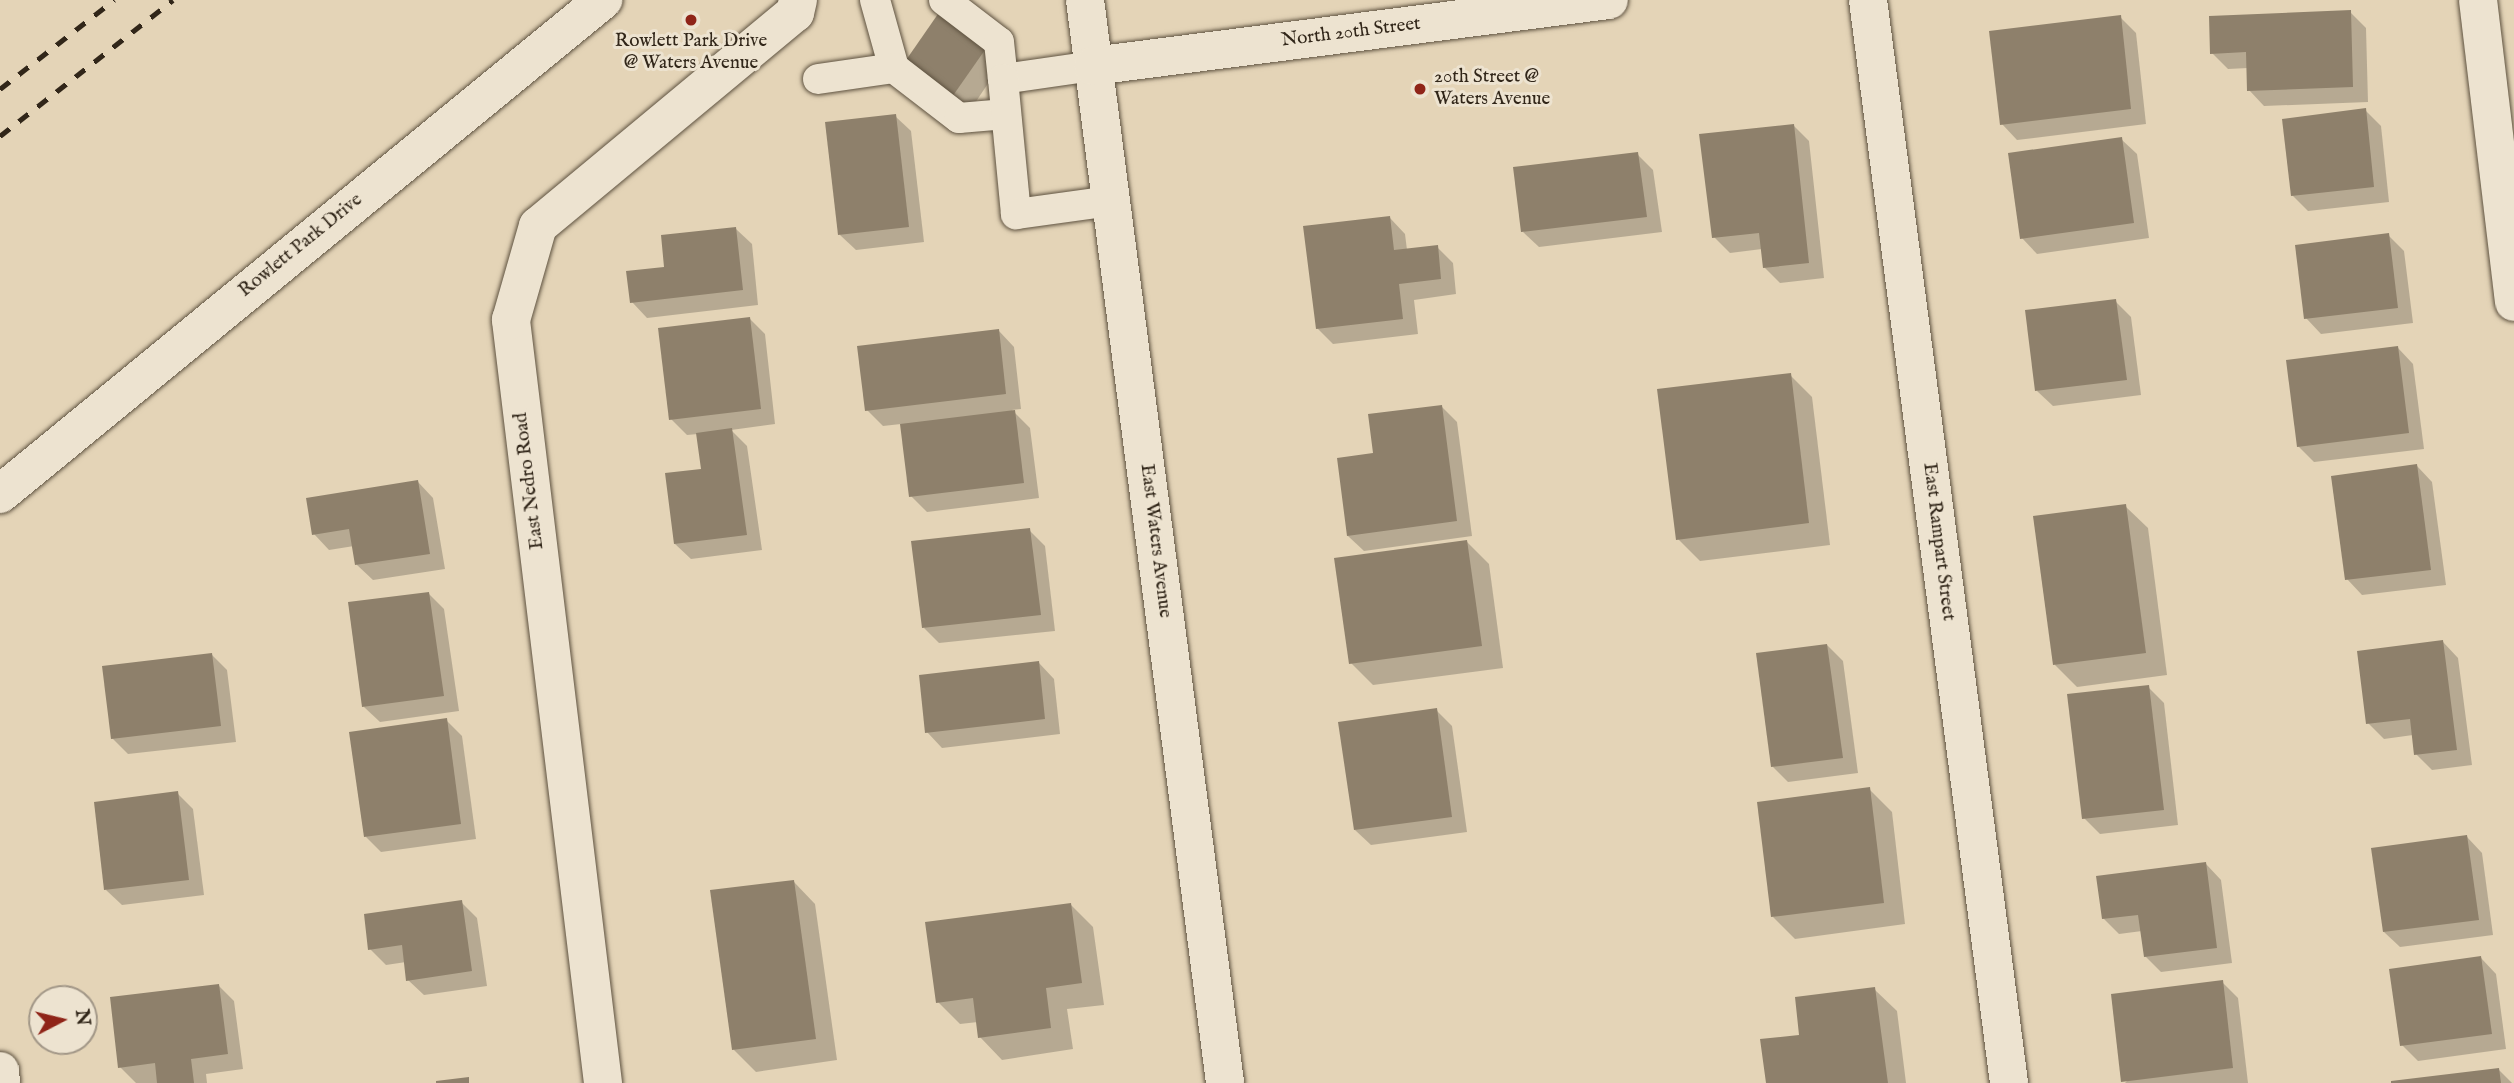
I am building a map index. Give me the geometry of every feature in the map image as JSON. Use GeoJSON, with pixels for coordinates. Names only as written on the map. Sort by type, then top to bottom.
{"type":"FeatureCollection","features":[{"type":"Feature","properties":{"kind":"street","name":"Rowlett Park Drive"},"geometry":{"type":"LineString","coordinates":[[0,494],[603,0]]}},
{"type":"Feature","properties":{"kind":"street","name":"East Nedro Road"},"geometry":{"type":"LineString","coordinates":[[603,1083],[511,320],[538,226],[795,13],[798,0]]}},
{"type":"Feature","properties":{"kind":"street","name":"East Waters Avenue"},"geometry":{"type":"LineString","coordinates":[[1085,0],[1225,1083]]}},
{"type":"Feature","properties":{"kind":"street","name":"North 20th Street"},"geometry":{"type":"LineString","coordinates":[[1093,66],[1609,0]]}},
{"type":"Feature","properties":{"kind":"street","name":"East Rampart Street"},"geometry":{"type":"LineString","coordinates":[[1868,0],[2009,1083]]}},
{"type":"Feature","properties":{"kind":"street"},"geometry":{"type":"LineString","coordinates":[[2478,0],[2514,302]]}},
{"type":"Feature","properties":{"kind":"street"},"geometry":{"type":"LineString","coordinates":[[0,1071],[1,1083]]}},
{"type":"Feature","properties":{"kind":"lane"},"geometry":{"type":"LineString","coordinates":[[875,0],[894,68],[959,118],[1006,114]]}},
{"type":"Feature","properties":{"kind":"lane"},"geometry":{"type":"LineString","coordinates":[[944,0],[999,42],[1016,214],[1111,201]]}},
{"type":"Feature","properties":{"kind":"lane"},"geometry":{"type":"LineString","coordinates":[[1003,79],[1093,66]]}},
{"type":"Feature","properties":{"kind":"lane"},"geometry":{"type":"LineString","coordinates":[[818,79],[894,68]]}},
{"type":"Feature","properties":{"kind":"building"},"geometry":{"type":"Polygon","coordinates":[[[2351,10],[2353,87],[2247,91],[2246,52],[2210,54],[2209,16],[2351,10]]]}},
{"type":"Feature","properties":{"kind":"building"},"geometry":{"type":"Polygon","coordinates":[[[938,14],[987,47],[952,97],[904,63],[938,14]]]}},
{"type":"Feature","properties":{"kind":"building"},"geometry":{"type":"Polygon","coordinates":[[[2121,15],[2131,109],[2000,125],[1989,31],[2121,15]]]}},
{"type":"Feature","properties":{"kind":"building"},"geometry":{"type":"Polygon","coordinates":[[[2366,108],[2374,187],[2291,196],[2282,119],[2366,108]]]}},
{"type":"Feature","properties":{"kind":"building"},"geometry":{"type":"Polygon","coordinates":[[[896,114],[909,227],[838,235],[825,122],[896,114]]]}},
{"type":"Feature","properties":{"kind":"building"},"geometry":{"type":"Polygon","coordinates":[[[1794,124],[1809,263],[1763,268],[1759,233],[1712,238],[1699,134],[1794,124]]]}},
{"type":"Feature","properties":{"kind":"building"},"geometry":{"type":"Polygon","coordinates":[[[2122,137],[2134,223],[2020,239],[2008,153],[2122,137]]]}},
{"type":"Feature","properties":{"kind":"building"},"geometry":{"type":"Polygon","coordinates":[[[1638,152],[1647,217],[1521,232],[1513,167],[1638,152]]]}},
{"type":"Feature","properties":{"kind":"building"},"geometry":{"type":"Polygon","coordinates":[[[1390,216],[1394,250],[1438,245],[1441,279],[1399,284],[1403,319],[1316,329],[1303,226],[1390,216]]]}},
{"type":"Feature","properties":{"kind":"building"},"geometry":{"type":"Polygon","coordinates":[[[736,227],[743,290],[630,303],[626,271],[664,267],[661,235],[736,227]]]}},
{"type":"Feature","properties":{"kind":"building"},"geometry":{"type":"Polygon","coordinates":[[[2389,233],[2398,308],[2304,319],[2295,245],[2389,233]]]}},
{"type":"Feature","properties":{"kind":"building"},"geometry":{"type":"Polygon","coordinates":[[[2116,299],[2127,380],[2035,391],[2025,310],[2116,299]]]}},
{"type":"Feature","properties":{"kind":"building"},"geometry":{"type":"Polygon","coordinates":[[[750,317],[761,409],[669,420],[658,328],[750,317]]]}},
{"type":"Feature","properties":{"kind":"building"},"geometry":{"type":"Polygon","coordinates":[[[999,329],[1006,394],[865,411],[857,346],[999,329]]]}},
{"type":"Feature","properties":{"kind":"building"},"geometry":{"type":"Polygon","coordinates":[[[2398,346],[2409,433],[2297,447],[2286,360],[2398,346]]]}},
{"type":"Feature","properties":{"kind":"building"},"geometry":{"type":"Polygon","coordinates":[[[1791,373],[1809,523],[1676,540],[1657,389],[1791,373]]]}},
{"type":"Feature","properties":{"kind":"building"},"geometry":{"type":"Polygon","coordinates":[[[1442,405],[1457,521],[1347,536],[1337,458],[1373,453],[1368,414],[1442,405]]]}},
{"type":"Feature","properties":{"kind":"building"},"geometry":{"type":"Polygon","coordinates":[[[1015,410],[1024,483],[909,497],[900,424],[1015,410]]]}},
{"type":"Feature","properties":{"kind":"building"},"geometry":{"type":"Polygon","coordinates":[[[732,428],[747,535],[674,544],[665,473],[701,469],[696,433],[732,428]]]}},
{"type":"Feature","properties":{"kind":"building"},"geometry":{"type":"Polygon","coordinates":[[[2417,464],[2431,570],[2345,580],[2331,476],[2417,464]]]}},
{"type":"Feature","properties":{"kind":"building"},"geometry":{"type":"Polygon","coordinates":[[[418,480],[430,554],[355,565],[349,529],[312,535],[306,498],[418,480]]]}},
{"type":"Feature","properties":{"kind":"building"},"geometry":{"type":"Polygon","coordinates":[[[2126,504],[2146,653],[2053,665],[2033,516],[2126,504]]]}},
{"type":"Feature","properties":{"kind":"building"},"geometry":{"type":"Polygon","coordinates":[[[1030,528],[1041,615],[922,628],[911,541],[1030,528]]]}},
{"type":"Feature","properties":{"kind":"building"},"geometry":{"type":"Polygon","coordinates":[[[1467,540],[1482,646],[1349,664],[1334,558],[1467,540]]]}},
{"type":"Feature","properties":{"kind":"building"},"geometry":{"type":"Polygon","coordinates":[[[429,592],[444,696],[362,707],[348,602],[429,592]]]}},
{"type":"Feature","properties":{"kind":"building"},"geometry":{"type":"Polygon","coordinates":[[[2443,640],[2457,750],[2414,755],[2410,719],[2366,724],[2357,651],[2443,640]]]}},
{"type":"Feature","properties":{"kind":"building"},"geometry":{"type":"Polygon","coordinates":[[[1827,644],[1843,758],[1771,767],[1756,653],[1827,644]]]}},
{"type":"Feature","properties":{"kind":"building"},"geometry":{"type":"Polygon","coordinates":[[[212,653],[221,726],[111,739],[102,666],[212,653]]]}},
{"type":"Feature","properties":{"kind":"building"},"geometry":{"type":"Polygon","coordinates":[[[1039,661],[1045,719],[925,733],[919,675],[1039,661]]]}},
{"type":"Feature","properties":{"kind":"building"},"geometry":{"type":"Polygon","coordinates":[[[2149,685],[2164,810],[2082,819],[2067,694],[2149,685]]]}},
{"type":"Feature","properties":{"kind":"building"},"geometry":{"type":"Polygon","coordinates":[[[1437,708],[1452,817],[1354,830],[1338,722],[1437,708]]]}},
{"type":"Feature","properties":{"kind":"building"},"geometry":{"type":"Polygon","coordinates":[[[447,718],[461,824],[364,837],[349,732],[447,718]]]}},
{"type":"Feature","properties":{"kind":"building"},"geometry":{"type":"Polygon","coordinates":[[[1870,787],[1884,903],[1771,917],[1757,802],[1870,787]]]}},
{"type":"Feature","properties":{"kind":"building"},"geometry":{"type":"Polygon","coordinates":[[[178,791],[189,880],[104,890],[94,802],[178,791]]]}},
{"type":"Feature","properties":{"kind":"building"},"geometry":{"type":"Polygon","coordinates":[[[2467,835],[2479,920],[2383,932],[2371,848],[2467,835]]]}},
{"type":"Feature","properties":{"kind":"building"},"geometry":{"type":"Polygon","coordinates":[[[2206,862],[2217,948],[2144,957],[2138,915],[2102,919],[2096,876],[2206,862]]]}},
{"type":"Feature","properties":{"kind":"building"},"geometry":{"type":"Polygon","coordinates":[[[794,880],[816,1039],[732,1050],[710,890],[794,880]]]}},
{"type":"Feature","properties":{"kind":"building"},"geometry":{"type":"Polygon","coordinates":[[[462,900],[472,971],[406,981],[402,945],[368,950],[364,914],[462,900]]]}},
{"type":"Feature","properties":{"kind":"building"},"geometry":{"type":"Polygon","coordinates":[[[1071,903],[1082,983],[1046,988],[1051,1028],[978,1038],[973,998],[936,1003],[925,922],[1071,903]]]}},
{"type":"Feature","properties":{"kind":"building"},"geometry":{"type":"Polygon","coordinates":[[[2481,956],[2492,1034],[2400,1046],[2389,969],[2481,956]]]}},
{"type":"Feature","properties":{"kind":"building"},"geometry":{"type":"Polygon","coordinates":[[[2223,980],[2233,1068],[2121,1082],[2111,994],[2223,980]]]}},
{"type":"Feature","properties":{"kind":"building"},"geometry":{"type":"Polygon","coordinates":[[[219,984],[228,1054],[191,1059],[194,1083],[157,1083],[155,1063],[118,1068],[110,997],[219,984]]]}},
{"type":"Feature","properties":{"kind":"building"},"geometry":{"type":"Polygon","coordinates":[[[1875,987],[1888,1083],[1766,1083],[1760,1039],[1799,1035],[1795,997],[1875,987]]]}},
{"type":"Feature","properties":{"kind":"building"},"geometry":{"type":"Polygon","coordinates":[[[2499,1068],[2501,1083],[2391,1083],[2391,1081],[2499,1068]]]}},
{"type":"Feature","properties":{"kind":"building"},"geometry":{"type":"Polygon","coordinates":[[[469,1077],[469,1083],[436,1083],[436,1081],[469,1077]]]}},
{"type":"Feature","properties":{"kind":"railway"},"geometry":{"type":"LineString","coordinates":[[0,89],[114,0]]}},
{"type":"Feature","properties":{"kind":"railway"},"geometry":{"type":"LineString","coordinates":[[0,136],[173,0]]}},
{"type":"Feature","properties":{"kind":"place","name":"Rowlett Park Drive @ Waters Avenue"},"geometry":{"type":"Point","coordinates":[691,20]}},
{"type":"Feature","properties":{"kind":"place","name":"20th Street @ Waters Avenue"},"geometry":{"type":"Point","coordinates":[1420,89]}}]}
